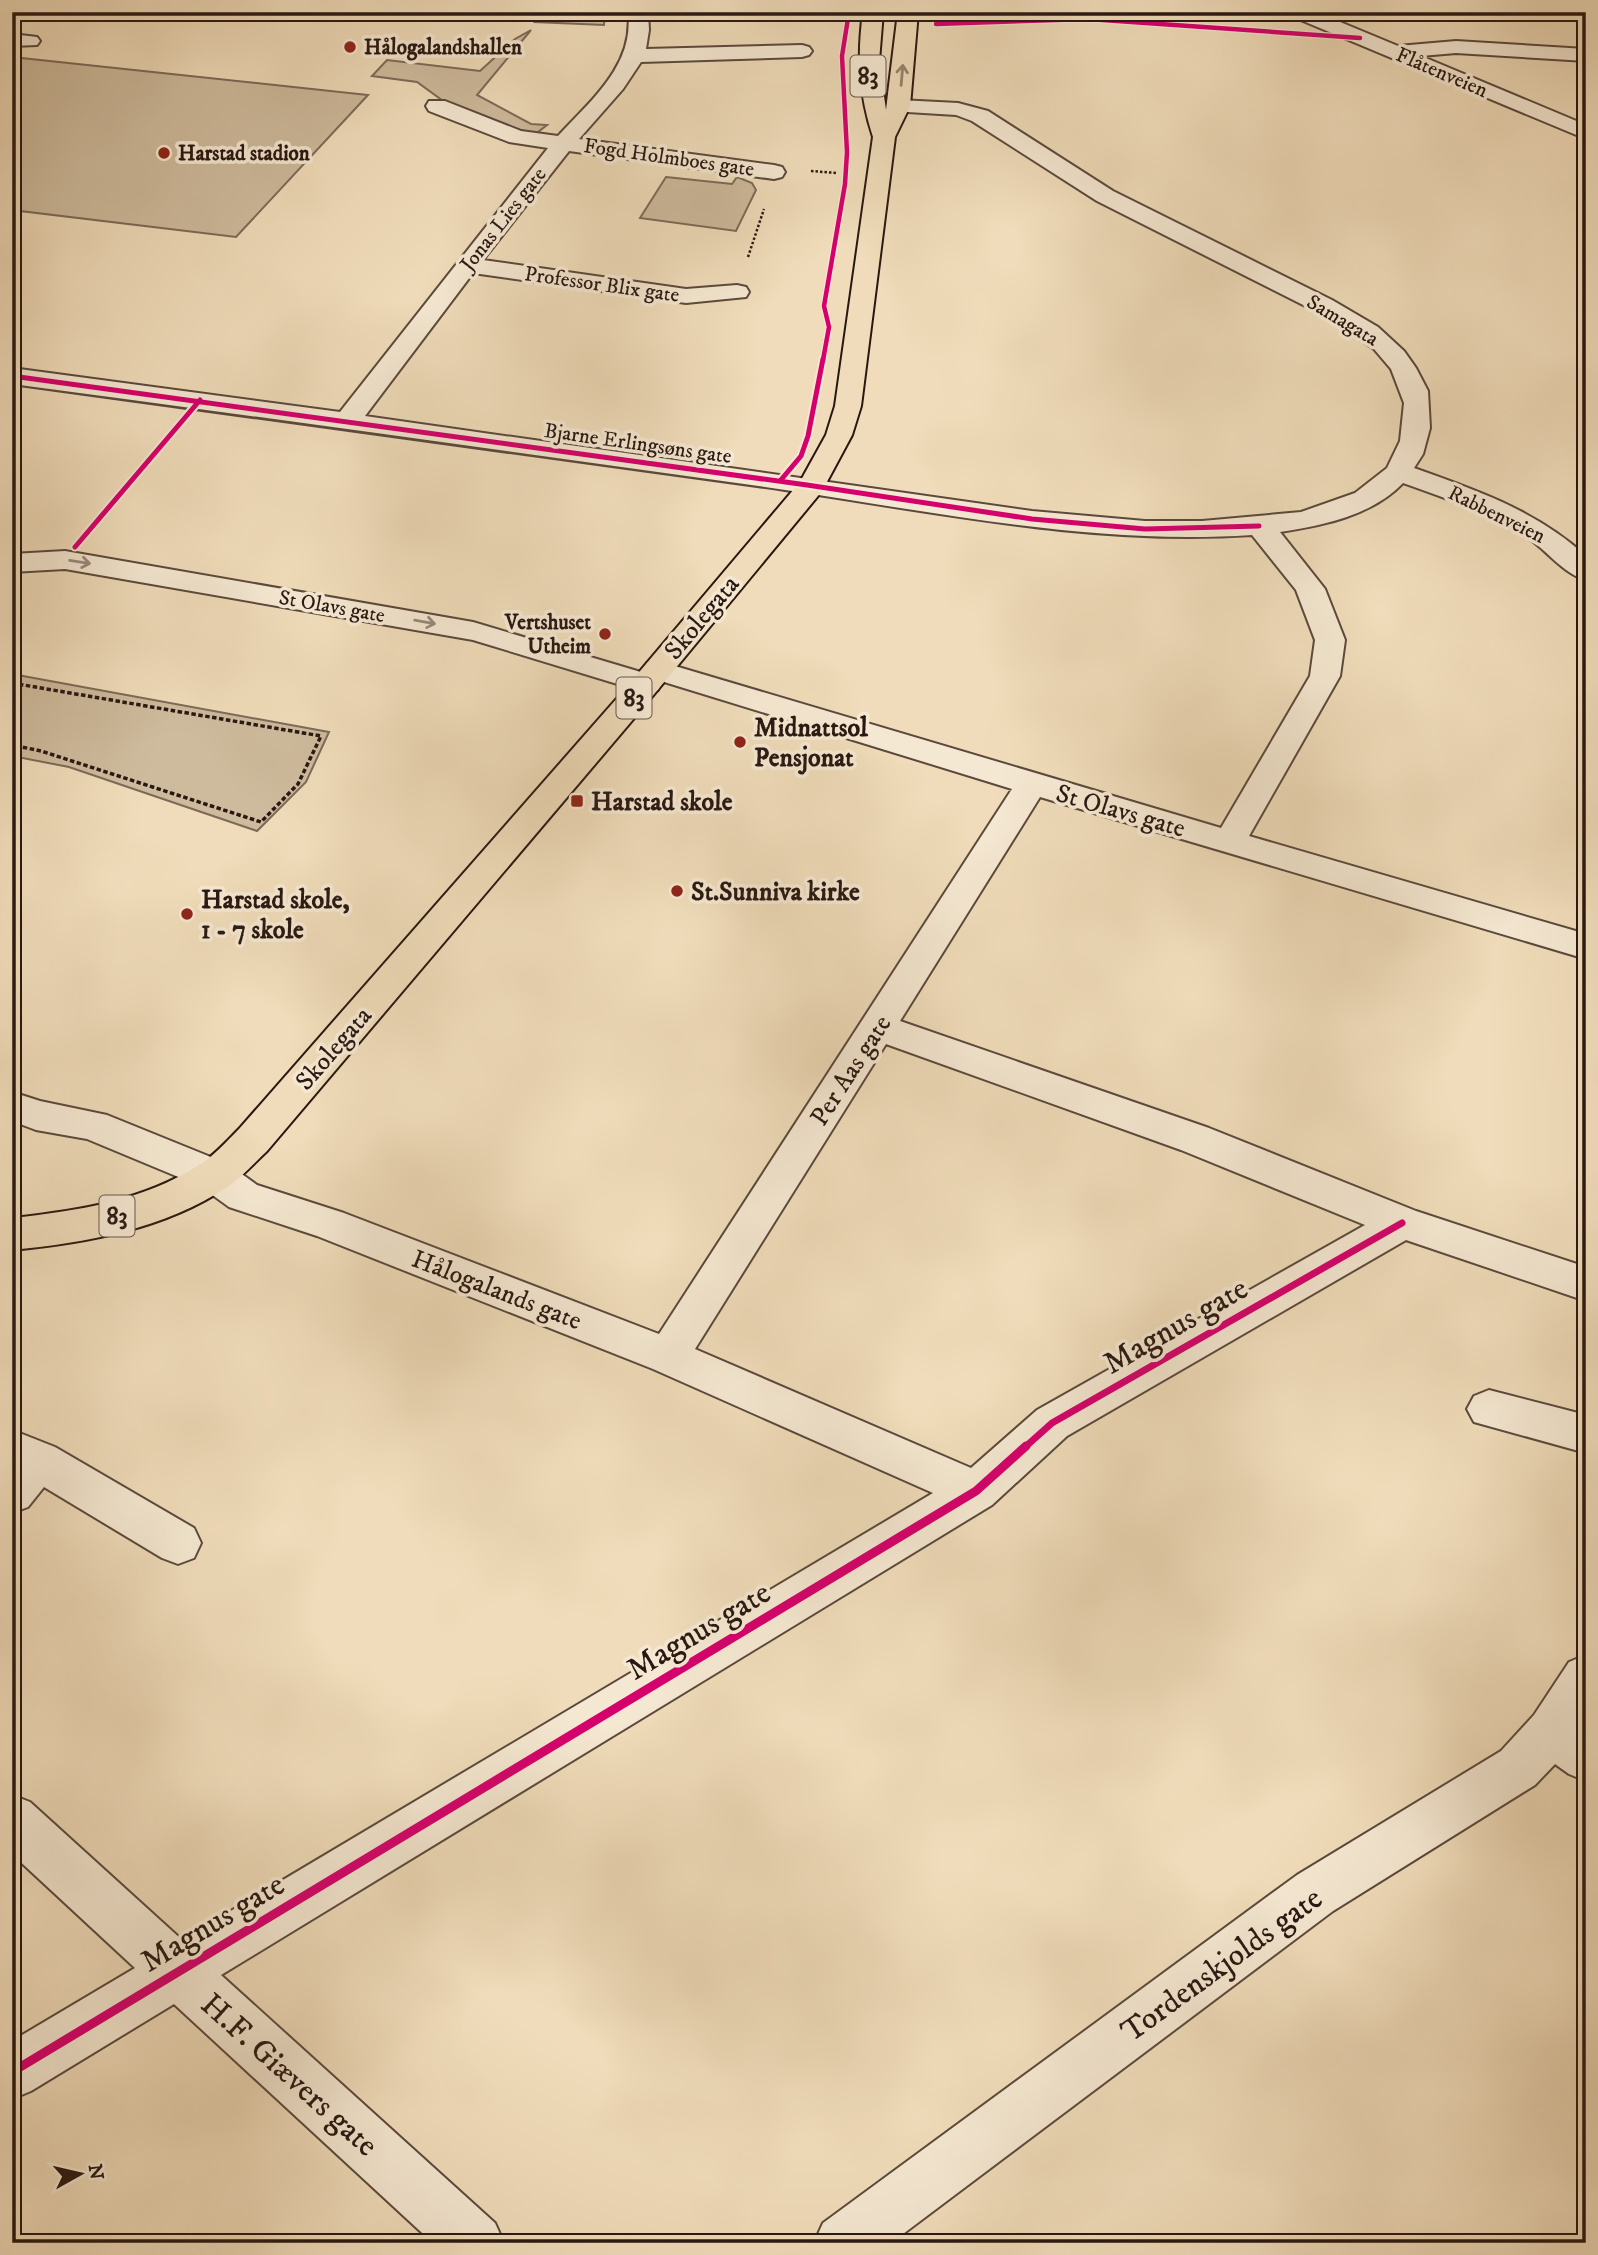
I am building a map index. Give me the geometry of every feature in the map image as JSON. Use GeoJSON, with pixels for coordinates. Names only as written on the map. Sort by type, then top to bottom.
{"type":"FeatureCollection","features":[{"type":"Feature","properties":{"kind":"highway","name":"83"},"geometry":{"type":"LineString","coordinates":[[873,12],[867,67],[873,108],[884,137]]}},
{"type":"Feature","properties":{"kind":"highway","name":"83"},"geometry":{"type":"LineString","coordinates":[[884,137],[899,106],[908,12]]}},
{"type":"Feature","properties":{"kind":"highway","name":"Skolegata"},"geometry":{"type":"LineString","coordinates":[[214,1175],[253,1140],[292,1096],[812,485],[828,460],[848,406],[884,137]]}},
{"type":"Feature","properties":{"kind":"highway","name":"83"},"geometry":{"type":"LineString","coordinates":[[12,1234],[100,1222],[177,1196],[214,1175]]}},
{"type":"Feature","properties":{"kind":"street","name":"Jonas Lies gate"},"geometry":{"type":"LineString","coordinates":[[348,420],[467,265],[625,70],[633,56],[638,35],[638,12]]}},
{"type":"Feature","properties":{"kind":"street","name":"Flåtenveien"},"geometry":{"type":"LineString","coordinates":[[1298,12],[1586,133]]}},
{"type":"Feature","properties":{"kind":"street"},"geometry":{"type":"LineString","coordinates":[[1395,52],[1456,47],[1586,55]]}},
{"type":"Feature","properties":{"kind":"street"},"geometry":{"type":"LineString","coordinates":[[633,56],[802,51]]}},
{"type":"Feature","properties":{"kind":"street","name":"Fogd Holmboes gate"},"geometry":{"type":"LineString","coordinates":[[437,106],[517,137],[774,172]]}},
{"type":"Feature","properties":{"kind":"street","name":"Samagata"},"geometry":{"type":"LineString","coordinates":[[899,106],[958,109],[980,116],[1104,195],[1334,310],[1380,340],[1397,358],[1414,383],[1419,408],[1416,436],[1394,479],[1373,495],[1335,511],[1281,524],[1259,526]]}},
{"type":"Feature","properties":{"kind":"street","name":"Professor Blix gate"},"geometry":{"type":"LineString","coordinates":[[467,265],[686,296],[737,292]]}},
{"type":"Feature","properties":{"kind":"street","name":"Bjarne Erlingsøns gate"},"geometry":{"type":"LineString","coordinates":[[12,376],[348,420],[1112,530],[1174,532],[1259,526]]}},
{"type":"Feature","properties":{"kind":"street","name":"Rabbenveien"},"geometry":{"type":"LineString","coordinates":[[1399,472],[1457,493],[1511,518],[1553,541],[1586,571]]}},
{"type":"Feature","properties":{"kind":"street"},"geometry":{"type":"LineString","coordinates":[[1228,842],[1325,676],[1330,640],[1310,589],[1259,526]]}},
{"type":"Feature","properties":{"kind":"street","name":"St Olavs gate"},"geometry":{"type":"LineString","coordinates":[[12,563],[65,560],[508,639],[600,670],[652,676],[1032,784],[1586,947]]}},
{"type":"Feature","properties":{"kind":"street","name":"Per Aas gate"},"geometry":{"type":"LineString","coordinates":[[668,1356],[1032,784]]}},
{"type":"Feature","properties":{"kind":"street"},"geometry":{"type":"LineString","coordinates":[[877,1027],[1195,1139],[1402,1223],[1586,1284]]}},
{"type":"Feature","properties":{"kind":"street","name":"Hålogalands gate"},"geometry":{"type":"LineString","coordinates":[[12,1106],[36,1115],[93,1125],[214,1175],[243,1196],[330,1224],[668,1356],[976,1490]]}},
{"type":"Feature","properties":{"kind":"street","name":"Magnus gate"},"geometry":{"type":"LineString","coordinates":[[12,2071],[976,1490],[1052,1423],[1402,1223]]}},
{"type":"Feature","properties":{"kind":"street"},"geometry":{"type":"LineString","coordinates":[[1489,1409],[1586,1434]]}},
{"type":"Feature","properties":{"kind":"street"},"geometry":{"type":"LineString","coordinates":[[21,1468],[178,1543]]}},
{"type":"Feature","properties":{"kind":"street","name":"Tordenskjolds gate"},"geometry":{"type":"LineString","coordinates":[[843,2243],[1315,1893],[1518,1768],[1568,1744],[1586,1678]]}},
{"type":"Feature","properties":{"kind":"street","name":"H.F. Giævers gate"},"geometry":{"type":"LineString","coordinates":[[12,1820],[475,2243]]}},
{"type":"Feature","properties":{"kind":"path"},"geometry":{"type":"LineString","coordinates":[[957,12],[953,25],[971,23]]}},
{"type":"Feature","properties":{"kind":"path"},"geometry":{"type":"LineString","coordinates":[[737,292],[774,172],[845,173]]}},
{"type":"Feature","properties":{"kind":"path"},"geometry":{"type":"LineString","coordinates":[[12,683],[321,736],[298,784],[261,822],[41,751],[12,745]]}},
{"type":"Feature","properties":{"kind":"shaded area"},"geometry":{"type":"Polygon","coordinates":[[[543,12],[605,12],[604,25],[535,22],[543,12]]]}},
{"type":"Feature","properties":{"kind":"shaded area"},"geometry":{"type":"Polygon","coordinates":[[[531,30],[477,95],[531,124],[547,125],[534,135],[446,103],[417,82],[372,76],[387,60],[480,71],[515,39],[531,30]]]}},
{"type":"Feature","properties":{"kind":"shaded area","name":"Harstad stadion"},"geometry":{"type":"Polygon","coordinates":[[[12,57],[368,95],[236,237],[12,210],[12,57]]]}},
{"type":"Feature","properties":{"kind":"shaded area"},"geometry":{"type":"Polygon","coordinates":[[[666,177],[732,184],[737,177],[752,183],[756,190],[736,231],[640,218],[666,177]]]}},
{"type":"Feature","properties":{"kind":"shaded area"},"geometry":{"type":"Polygon","coordinates":[[[12,674],[329,732],[306,782],[257,831],[69,767],[12,756],[12,674]]]}},
{"type":"Feature","properties":{"kind":"cycle path"},"geometry":{"type":"LineString","coordinates":[[780,481],[801,456],[808,436],[829,327],[824,306],[845,184],[847,152],[842,56],[849,12]]}},
{"type":"Feature","properties":{"kind":"cycle path"},"geometry":{"type":"LineString","coordinates":[[936,24],[1088,19],[1360,38]]}},
{"type":"Feature","properties":{"kind":"cycle path"},"geometry":{"type":"LineString","coordinates":[[12,376],[1089,526],[1202,530],[1259,526]]}},
{"type":"Feature","properties":{"kind":"cycle path"},"geometry":{"type":"LineString","coordinates":[[75,547],[200,400]]}},
{"type":"Feature","properties":{"kind":"cycle path"},"geometry":{"type":"LineString","coordinates":[[12,2072],[976,1491],[1052,1423],[1402,1223]]}},
{"type":"Feature","properties":{"kind":"place","name":"Hålogalandshallen"},"geometry":{"type":"Point","coordinates":[350,47]}},
{"type":"Feature","properties":{"kind":"place","name":"Harstad stadion"},"geometry":{"type":"Point","coordinates":[164,153]}},
{"type":"Feature","properties":{"kind":"place","name":"Vertshuset Utheim"},"geometry":{"type":"Point","coordinates":[605,634]}},
{"type":"Feature","properties":{"kind":"place","name":"Midnattsol Pensjonat"},"geometry":{"type":"Point","coordinates":[740,742]}},
{"type":"Feature","properties":{"kind":"place","name":"Harstad skole"},"geometry":{"type":"Point","coordinates":[577,801]}},
{"type":"Feature","properties":{"kind":"place","name":"St.Sunniva kirke"},"geometry":{"type":"Point","coordinates":[677,891]}},
{"type":"Feature","properties":{"kind":"place","name":"Harstad skole, 1 - 7 skole"},"geometry":{"type":"Point","coordinates":[187,914]}}]}
